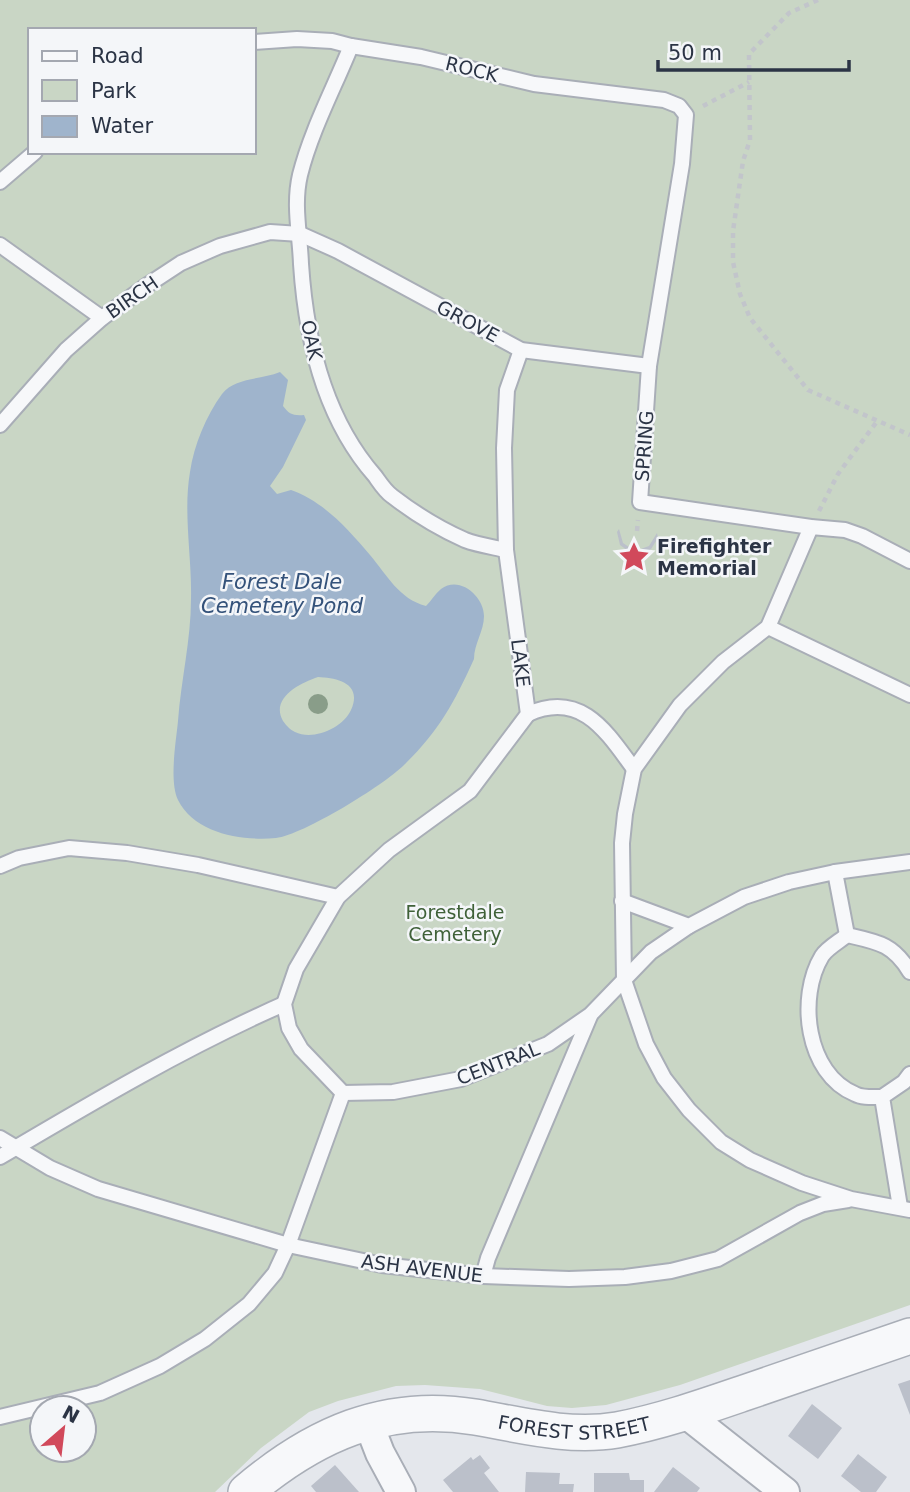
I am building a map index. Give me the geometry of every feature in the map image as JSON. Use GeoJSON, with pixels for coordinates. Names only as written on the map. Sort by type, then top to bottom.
{"type":"FeatureCollection","features":[{"type":"Feature","properties":{"kind":"street","name":"FOREST STREET"},"geometry":{"type":"LineString","coordinates":[[246,1492],[294,1454],[335,1433],[368,1422],[395,1416],[433,1413],[543,1429],[587,1432],[618,1430],[685,1413],[910,1336]]}},
{"type":"Feature","properties":{"kind":"street"},"geometry":{"type":"LineString","coordinates":[[685,1413],[785,1492]]}},
{"type":"Feature","properties":{"kind":"street"},"geometry":{"type":"LineString","coordinates":[[368,1422],[380,1453],[401,1492]]}},
{"type":"Feature","properties":{"kind":"lane","name":"ROCK"},"geometry":{"type":"LineString","coordinates":[[256,42],[297,39],[332,41],[421,57],[534,84],[663,100],[679,106],[686,115]]}},
{"type":"Feature","properties":{"kind":"lane","name":"OAK"},"geometry":{"type":"LineString","coordinates":[[351,46],[300,175],[295,210],[300,234],[303,299],[316,362],[334,414],[359,458],[391,495],[431,522],[467,541],[506,550]]}},
{"type":"Feature","properties":{"kind":"lane","name":"SPRING"},"geometry":{"type":"LineString","coordinates":[[686,115],[682,164],[649,366],[640,502],[845,530],[910,561]]}},
{"type":"Feature","properties":{"kind":"lane"},"geometry":{"type":"LineString","coordinates":[[0,182],[33,154]]}},
{"type":"Feature","properties":{"kind":"lane","name":"BIRCH"},"geometry":{"type":"LineString","coordinates":[[0,425],[66,350],[102,318],[181,263],[220,246],[270,232],[300,234]]}},
{"type":"Feature","properties":{"kind":"lane","name":"GROVE"},"geometry":{"type":"LineString","coordinates":[[300,234],[359,262],[522,349],[649,366]]}},
{"type":"Feature","properties":{"kind":"lane"},"geometry":{"type":"LineString","coordinates":[[0,244],[102,318]]}},
{"type":"Feature","properties":{"kind":"lane","name":"LAKE"},"geometry":{"type":"LineString","coordinates":[[284,1004],[296,968],[338,897],[389,850],[470,791],[528,714],[506,550],[504,448],[507,390],[522,349]]}},
{"type":"Feature","properties":{"kind":"lane"},"geometry":{"type":"LineString","coordinates":[[811,527],[768,627],[723,662],[680,705],[634,769],[622,843],[624,979],[646,1044],[664,1078],[689,1110],[721,1142],[750,1160],[802,1183],[851,1199],[907,1206],[882,1097]]}},
{"type":"Feature","properties":{"kind":"lane"},"geometry":{"type":"LineString","coordinates":[[768,627],[910,695]]}},
{"type":"Feature","properties":{"kind":"lane"},"geometry":{"type":"LineString","coordinates":[[528,714],[546,706],[566,706],[584,714],[602,727],[634,769]]}},
{"type":"Feature","properties":{"kind":"lane"},"geometry":{"type":"LineString","coordinates":[[0,866],[19,858],[69,848],[127,853],[198,864],[338,897]]}},
{"type":"Feature","properties":{"kind":"lane","name":"CENTRAL"},"geometry":{"type":"LineString","coordinates":[[343,1093],[393,1092],[461,1079],[548,1044],[590,1015],[651,952],[689,926],[744,897],[789,882],[835,872],[910,862]]}},
{"type":"Feature","properties":{"kind":"lane"},"geometry":{"type":"LineString","coordinates":[[835,872],[847,936]]}},
{"type":"Feature","properties":{"kind":"lane"},"geometry":{"type":"LineString","coordinates":[[622,901],[689,926]]}},
{"type":"Feature","properties":{"kind":"lane"},"geometry":{"type":"LineString","coordinates":[[910,972],[902,959],[887,946],[847,936],[823,953],[814,974],[808,1009],[811,1041],[825,1069],[838,1085],[857,1096],[882,1097],[904,1082],[910,1074]]}},
{"type":"Feature","properties":{"kind":"lane"},"geometry":{"type":"LineString","coordinates":[[0,1157],[125,1084],[237,1025],[284,1004],[289,1028],[301,1049],[343,1093],[288,1245],[275,1273],[249,1304],[205,1339],[160,1366],[100,1393],[0,1417]]}},
{"type":"Feature","properties":{"kind":"lane"},"geometry":{"type":"LineString","coordinates":[[483,1276],[508,1209],[590,1015]]}},
{"type":"Feature","properties":{"kind":"lane","name":"ASH AVENUE"},"geometry":{"type":"LineString","coordinates":[[0,1138],[50,1168],[98,1189],[288,1245],[382,1265],[483,1276],[569,1279],[625,1277],[671,1271],[718,1259],[800,1213],[823,1204],[851,1199]]}},
{"type":"Feature","properties":{"kind":"path"},"geometry":{"type":"LineString","coordinates":[[818,0],[789,13],[749,54],[750,140],[743,161],[733,232],[733,262],[740,295],[750,318],[808,390],[910,435]]}},
{"type":"Feature","properties":{"kind":"path"},"geometry":{"type":"LineString","coordinates":[[686,115],[748,82]]}},
{"type":"Feature","properties":{"kind":"path"},"geometry":{"type":"LineString","coordinates":[[811,527],[838,474],[878,420]]}},
{"type":"Feature","properties":{"kind":"green space","name":"Forestdale Cemetery"},"geometry":{"type":"Polygon","coordinates":[[[0,0],[910,0],[910,1305],[680,1385],[606,1405],[572,1408],[547,1406],[480,1389],[396,1386],[338,1401],[309,1412],[261,1448],[215,1492],[0,1492],[0,0]]]}},
{"type":"Feature","properties":{"kind":"water","name":"Forest Dale Cemetery Pond"},"geometry":{"type":"Polygon","coordinates":[[[280,372],[288,380],[283,406],[292,414],[304,415],[306,420],[283,467],[270,486],[277,494],[291,490],[314,501],[353,535],[408,598],[426,606],[448,585],[463,586],[480,602],[484,616],[474,659],[452,703],[427,740],[404,765],[362,796],[323,819],[288,835],[263,839],[221,833],[196,821],[178,800],[174,772],[191,614],[187,503],[194,452],[211,412],[227,389],[241,382],[280,372]],[[318,677],[296,687],[280,705],[283,721],[293,731],[319,734],[335,727],[351,710],[354,694],[351,688],[340,681],[318,677]]]}},
{"type":"Feature","properties":{"kind":"building"},"geometry":{"type":"Polygon","coordinates":[[[619,529],[623,543],[632,549],[649,546],[657,533],[658,538],[645,553],[631,553],[620,545],[617,532],[619,529]]]}},
{"type":"Feature","properties":{"kind":"building"},"geometry":{"type":"Polygon","coordinates":[[[910,1380],[910,1415],[898,1384],[910,1380]]]}},
{"type":"Feature","properties":{"kind":"building"},"geometry":{"type":"Polygon","coordinates":[[[812,1404],[842,1428],[818,1459],[788,1436],[812,1404]]]}},
{"type":"Feature","properties":{"kind":"building"},"geometry":{"type":"Polygon","coordinates":[[[858,1454],[887,1477],[876,1492],[861,1492],[841,1476],[858,1454]]]}},
{"type":"Feature","properties":{"kind":"building"},"geometry":{"type":"Polygon","coordinates":[[[480,1455],[490,1468],[484,1473],[499,1492],[453,1492],[443,1480],[471,1457],[473,1460],[480,1455]]]}},
{"type":"Feature","properties":{"kind":"building"},"geometry":{"type":"Polygon","coordinates":[[[335,1465],[359,1492],[316,1492],[311,1486],[335,1465]]]}},
{"type":"Feature","properties":{"kind":"building"},"geometry":{"type":"Polygon","coordinates":[[[673,1467],[700,1488],[697,1492],[654,1492],[673,1467]]]}},
{"type":"Feature","properties":{"kind":"building"},"geometry":{"type":"Polygon","coordinates":[[[526,1472],[560,1473],[559,1484],[574,1484],[573,1492],[525,1492],[526,1472]]]}},
{"type":"Feature","properties":{"kind":"building"},"geometry":{"type":"Polygon","coordinates":[[[594,1473],[629,1473],[630,1480],[644,1480],[644,1492],[594,1492],[594,1473]]]}},
{"type":"Feature","properties":{"kind":"place","name":"Firefighter Memorial"},"geometry":{"type":"Point","coordinates":[634,557]}}]}
